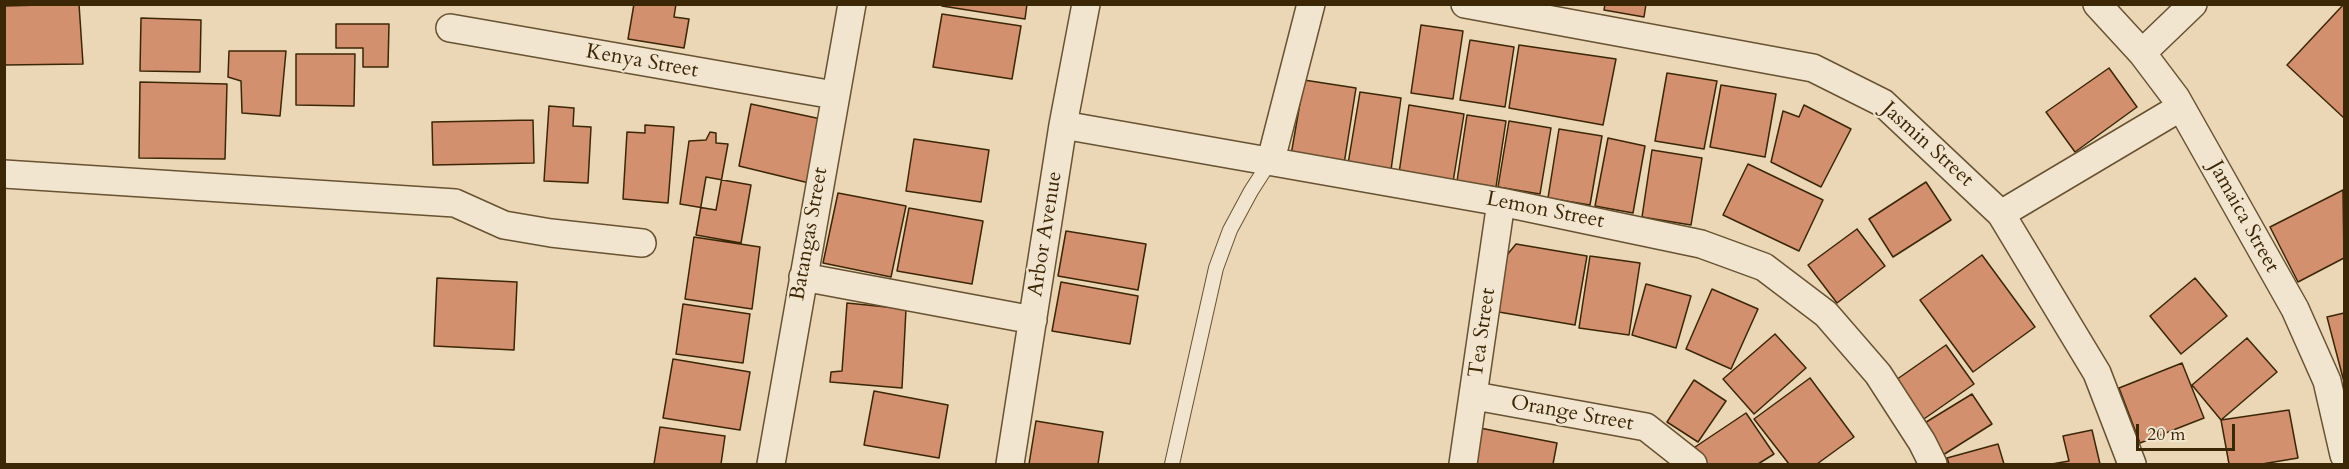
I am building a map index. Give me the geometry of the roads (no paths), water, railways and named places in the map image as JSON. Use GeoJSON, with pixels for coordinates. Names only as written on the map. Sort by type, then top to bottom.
{"type":"FeatureCollection","features":[{"type":"Feature","properties":{"kind":"street","name":"Batangas Street"},"geometry":{"type":"LineString","coordinates":[[771,465],[834,95],[852,4]]}},
{"type":"Feature","properties":{"kind":"street","name":"Arbor Avenue"},"geometry":{"type":"LineString","coordinates":[[1010,465],[1063,125],[1086,4]]}},
{"type":"Feature","properties":{"kind":"street"},"geometry":{"type":"LineString","coordinates":[[1271,160],[1311,4]]}},
{"type":"Feature","properties":{"kind":"street","name":"Jasmin Street"},"geometry":{"type":"LineString","coordinates":[[1465,4],[1813,68],[1883,103],[2001,214],[2097,373],[2132,465]]}},
{"type":"Feature","properties":{"kind":"street","name":"Jamaica Street"},"geometry":{"type":"LineString","coordinates":[[2097,4],[2142,53],[2181,107],[2295,309],[2327,381],[2344,455]]}},
{"type":"Feature","properties":{"kind":"street"},"geometry":{"type":"LineString","coordinates":[[2142,53],[2193,4]]}},
{"type":"Feature","properties":{"kind":"street","name":"Kenya Street"},"geometry":{"type":"LineString","coordinates":[[450,28],[834,95]]}},
{"type":"Feature","properties":{"kind":"street"},"geometry":{"type":"LineString","coordinates":[[2001,214],[2181,107]]}},
{"type":"Feature","properties":{"kind":"street","name":"Lemon Street"},"geometry":{"type":"LineString","coordinates":[[1063,125],[1501,202],[1701,244],[1764,267],[1826,314],[1878,374],[1922,442],[1933,465]]}},
{"type":"Feature","properties":{"kind":"street"},"geometry":{"type":"LineString","coordinates":[[4,174],[454,203],[504,225],[551,233],[642,243]]}},
{"type":"Feature","properties":{"kind":"street","name":"Tea Street"},"geometry":{"type":"LineString","coordinates":[[1463,465],[1501,202]]}},
{"type":"Feature","properties":{"kind":"street"},"geometry":{"type":"LineString","coordinates":[[803,277],[1033,320]]}},
{"type":"Feature","properties":{"kind":"street","name":"Orange Street"},"geometry":{"type":"LineString","coordinates":[[1474,396],[1646,427],[1692,465]]}},
{"type":"Feature","properties":{"kind":"lane"},"geometry":{"type":"LineString","coordinates":[[1173,465],[1216,268],[1230,230],[1251,190],[1271,160]]}}]}
